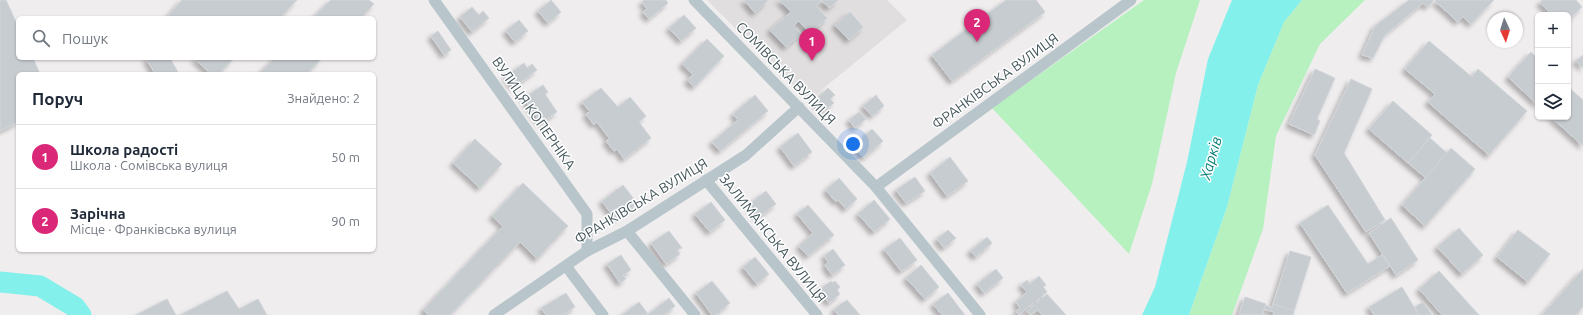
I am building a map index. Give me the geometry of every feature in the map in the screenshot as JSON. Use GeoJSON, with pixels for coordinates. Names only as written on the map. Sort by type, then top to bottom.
{"type":"FeatureCollection","features":[{"type":"Feature","properties":{"kind":"street","name":"ВУЛИЦЯ КОПЕРНІКА"},"geometry":{"type":"LineString","coordinates":[[434,0],[587,214],[587,251]]}},
{"type":"Feature","properties":{"kind":"street","name":"СОМІВСЬКА ВУЛИЦЯ"},"geometry":{"type":"LineString","coordinates":[[694,0],[876,187],[980,315]]}},
{"type":"Feature","properties":{"kind":"street","name":"ФРАНКІВСЬКА ВУЛИЦЯ"},"geometry":{"type":"LineString","coordinates":[[876,187],[1131,0]]}},
{"type":"Feature","properties":{"kind":"street","name":"ФРАНКІВСЬКА ВУЛИЦЯ"},"geometry":{"type":"LineString","coordinates":[[494,315],[587,251],[627,231],[746,155],[799,107]]}},
{"type":"Feature","properties":{"kind":"street","name":"ЗАЛИМАНСЬКА ВУЛИЦЯ"},"geometry":{"type":"LineString","coordinates":[[706,180],[817,315]]}},
{"type":"Feature","properties":{"kind":"street"},"geometry":{"type":"LineString","coordinates":[[627,231],[695,315]]}},
{"type":"Feature","properties":{"kind":"street"},"geometry":{"type":"LineString","coordinates":[[566,266],[603,315]]}},
{"type":"Feature","properties":{"kind":"shaded area"},"geometry":{"type":"Polygon","coordinates":[[[707,0],[887,0],[907,20],[808,101],[707,0]]]}},
{"type":"Feature","properties":{"kind":"green space"},"geometry":{"type":"Polygon","coordinates":[[[1144,0],[1200,0],[1176,73],[1152,184],[1129,254],[992,108],[1144,0]]]}},
{"type":"Feature","properties":{"kind":"green space"},"geometry":{"type":"Polygon","coordinates":[[[1302,0],[1365,0],[1320,44],[1276,136],[1263,229],[1232,315],[1189,315],[1227,207],[1258,85],[1284,22],[1302,0]]]}},
{"type":"Feature","properties":{"kind":"water","name":"Харків"},"geometry":{"type":"Polygon","coordinates":[[[1232,0],[1302,0],[1284,22],[1258,85],[1227,207],[1189,315],[1142,315],[1155,287],[1187,162],[1208,59],[1232,0]]]}},
{"type":"Feature","properties":{"kind":"building"},"geometry":{"type":"Polygon","coordinates":[[[0,0],[6,0],[16,22],[16,60],[34,60],[39,72],[16,72],[16,123],[0,131],[0,0]]]}},
{"type":"Feature","properties":{"kind":"building"},"geometry":{"type":"Polygon","coordinates":[[[182,0],[297,0],[282,16],[168,16],[182,0]]]}},
{"type":"Feature","properties":{"kind":"building"},"geometry":{"type":"Polygon","coordinates":[[[331,0],[369,0],[374,4],[363,16],[315,16],[331,0]]]}},
{"type":"Feature","properties":{"kind":"building"},"geometry":{"type":"Polygon","coordinates":[[[551,0],[561,12],[548,23],[538,11],[551,0]]]}},
{"type":"Feature","properties":{"kind":"building"},"geometry":{"type":"Polygon","coordinates":[[[644,0],[666,0],[668,3],[649,19],[643,12],[647,9],[642,2],[644,0]]]}},
{"type":"Feature","properties":{"kind":"building"},"geometry":{"type":"Polygon","coordinates":[[[744,0],[768,0],[755,13],[744,0]]]}},
{"type":"Feature","properties":{"kind":"building"},"geometry":{"type":"Polygon","coordinates":[[[779,0],[821,0],[816,6],[827,18],[810,33],[798,21],[794,26],[801,34],[786,47],[770,30],[791,12],[779,0]]]}},
{"type":"Feature","properties":{"kind":"building"},"geometry":{"type":"Polygon","coordinates":[[[821,0],[838,0],[829,8],[821,0]]]}},
{"type":"Feature","properties":{"kind":"building"},"geometry":{"type":"Polygon","coordinates":[[[1006,0],[1036,0],[1045,12],[952,81],[932,55],[1006,0]]]}},
{"type":"Feature","properties":{"kind":"building"},"geometry":{"type":"Polygon","coordinates":[[[1409,0],[1434,0],[1427,7],[1423,3],[1385,35],[1373,58],[1362,55],[1375,26],[1409,0]]]}},
{"type":"Feature","properties":{"kind":"building"},"geometry":{"type":"Polygon","coordinates":[[[1494,0],[1471,24],[1463,17],[1458,22],[1435,1],[1494,0]]]}},
{"type":"Feature","properties":{"kind":"building"},"geometry":{"type":"Polygon","coordinates":[[[1542,0],[1576,0],[1582,7],[1571,17],[1571,12],[1549,12],[1540,3],[1542,0]]]}},
{"type":"Feature","properties":{"kind":"building"},"geometry":{"type":"Polygon","coordinates":[[[472,7],[479,15],[483,11],[489,18],[472,32],[460,17],[472,7]]]}},
{"type":"Feature","properties":{"kind":"building"},"geometry":{"type":"Polygon","coordinates":[[[850,12],[863,27],[849,40],[835,25],[850,12]]]}},
{"type":"Feature","properties":{"kind":"building"},"geometry":{"type":"Polygon","coordinates":[[[684,15],[696,28],[681,41],[669,28],[684,15]]]}},
{"type":"Feature","properties":{"kind":"building"},"geometry":{"type":"Polygon","coordinates":[[[519,20],[528,31],[515,42],[506,31],[519,20]]]}},
{"type":"Feature","properties":{"kind":"building"},"geometry":{"type":"Polygon","coordinates":[[[438,31],[451,50],[444,55],[431,36],[438,31]]]}},
{"type":"Feature","properties":{"kind":"building"},"geometry":{"type":"Polygon","coordinates":[[[707,39],[724,56],[694,87],[687,80],[693,75],[682,64],[707,39]]]}},
{"type":"Feature","properties":{"kind":"building"},"geometry":{"type":"Polygon","coordinates":[[[1429,41],[1472,77],[1478,69],[1527,111],[1489,155],[1428,102],[1435,94],[1405,69],[1429,41]]]}},
{"type":"Feature","properties":{"kind":"building"},"geometry":{"type":"Polygon","coordinates":[[[1531,52],[1535,56],[1535,102],[1508,77],[1531,52]]]}},
{"type":"Feature","properties":{"kind":"building"},"geometry":{"type":"Polygon","coordinates":[[[1583,55],[1583,68],[1576,61],[1583,55]]]}},
{"type":"Feature","properties":{"kind":"building"},"geometry":{"type":"Polygon","coordinates":[[[147,60],[171,60],[178,72],[154,72],[147,60]]]}},
{"type":"Feature","properties":{"kind":"building"},"geometry":{"type":"Polygon","coordinates":[[[196,60],[232,60],[220,72],[209,72],[196,60]]]}},
{"type":"Feature","properties":{"kind":"building"},"geometry":{"type":"Polygon","coordinates":[[[273,60],[320,60],[308,72],[261,72],[273,60]]]}},
{"type":"Feature","properties":{"kind":"building"},"geometry":{"type":"Polygon","coordinates":[[[524,63],[527,68],[532,64],[537,70],[514,87],[506,76],[524,63]]]}},
{"type":"Feature","properties":{"kind":"building"},"geometry":{"type":"Polygon","coordinates":[[[1315,69],[1335,78],[1317,119],[1320,121],[1314,135],[1289,124],[1315,69]]]}},
{"type":"Feature","properties":{"kind":"building"},"geometry":{"type":"Polygon","coordinates":[[[1351,79],[1372,89],[1344,153],[1385,220],[1366,232],[1315,155],[1351,79]]]}},
{"type":"Feature","properties":{"kind":"building"},"geometry":{"type":"Polygon","coordinates":[[[543,85],[548,92],[545,94],[557,112],[541,123],[524,98],[543,85]]]}},
{"type":"Feature","properties":{"kind":"building"},"geometry":{"type":"Polygon","coordinates":[[[601,88],[618,107],[630,97],[646,116],[639,122],[651,138],[624,159],[617,149],[614,151],[606,141],[609,138],[597,122],[594,125],[586,114],[590,112],[582,102],[601,88]]]}},
{"type":"Feature","properties":{"kind":"building"},"geometry":{"type":"Polygon","coordinates":[[[828,88],[835,95],[830,99],[834,103],[824,111],[815,101],[828,88]]]}},
{"type":"Feature","properties":{"kind":"building"},"geometry":{"type":"Polygon","coordinates":[[[1571,90],[1583,100],[1583,146],[1554,120],[1571,120],[1571,90]]]}},
{"type":"Feature","properties":{"kind":"building"},"geometry":{"type":"Polygon","coordinates":[[[755,95],[768,111],[720,151],[712,142],[738,120],[733,114],[755,95]]]}},
{"type":"Feature","properties":{"kind":"building"},"geometry":{"type":"Polygon","coordinates":[[[876,95],[884,106],[872,116],[863,106],[876,95]]]}},
{"type":"Feature","properties":{"kind":"building"},"geometry":{"type":"Polygon","coordinates":[[[1393,101],[1432,135],[1408,163],[1369,129],[1393,101]]]}},
{"type":"Feature","properties":{"kind":"building"},"geometry":{"type":"Polygon","coordinates":[[[859,112],[866,119],[855,128],[849,120],[859,112]]]}},
{"type":"Feature","properties":{"kind":"building"},"geometry":{"type":"Polygon","coordinates":[[[872,129],[883,141],[864,158],[853,146],[872,129]]]}},
{"type":"Feature","properties":{"kind":"building"},"geometry":{"type":"Polygon","coordinates":[[[798,133],[812,152],[794,166],[780,147],[798,133]]]}},
{"type":"Feature","properties":{"kind":"building"},"geometry":{"type":"Polygon","coordinates":[[[1430,138],[1447,153],[1426,178],[1408,163],[1430,138]]]}},
{"type":"Feature","properties":{"kind":"building"},"geometry":{"type":"Polygon","coordinates":[[[475,139],[502,164],[480,188],[453,163],[475,139]]]}},
{"type":"Feature","properties":{"kind":"building"},"geometry":{"type":"Polygon","coordinates":[[[1451,148],[1475,169],[1425,226],[1402,205],[1451,148]]]}},
{"type":"Feature","properties":{"kind":"building"},"geometry":{"type":"Polygon","coordinates":[[[950,157],[968,181],[947,196],[930,173],[950,157]]]}},
{"type":"Feature","properties":{"kind":"building"},"geometry":{"type":"Polygon","coordinates":[[[915,177],[925,191],[906,203],[896,190],[915,177]]]}},
{"type":"Feature","properties":{"kind":"building"},"geometry":{"type":"Polygon","coordinates":[[[839,178],[857,199],[846,209],[838,200],[836,202],[826,190],[839,178]]]}},
{"type":"Feature","properties":{"kind":"building"},"geometry":{"type":"Polygon","coordinates":[[[523,183],[568,226],[537,259],[520,242],[450,315],[428,315],[423,310],[503,226],[492,216],[523,183]]]}},
{"type":"Feature","properties":{"kind":"building"},"geometry":{"type":"Polygon","coordinates":[[[623,185],[637,203],[615,219],[602,201],[623,185]]]}},
{"type":"Feature","properties":{"kind":"building"},"geometry":{"type":"Polygon","coordinates":[[[766,191],[776,204],[759,217],[749,204],[766,191]]]}},
{"type":"Feature","properties":{"kind":"building"},"geometry":{"type":"Polygon","coordinates":[[[874,200],[890,219],[874,232],[858,214],[874,200]]]}},
{"type":"Feature","properties":{"kind":"building"},"geometry":{"type":"Polygon","coordinates":[[[711,202],[725,220],[710,232],[695,214],[711,202]]]}},
{"type":"Feature","properties":{"kind":"building"},"geometry":{"type":"Polygon","coordinates":[[[808,205],[834,235],[808,256],[799,246],[813,233],[797,214],[808,205]]]}},
{"type":"Feature","properties":{"kind":"building"},"geometry":{"type":"Polygon","coordinates":[[[1328,205],[1368,264],[1382,255],[1390,266],[1347,293],[1300,223],[1328,205]]]}},
{"type":"Feature","properties":{"kind":"building"},"geometry":{"type":"Polygon","coordinates":[[[1391,218],[1418,260],[1396,275],[1369,233],[1391,218]]]}},
{"type":"Feature","properties":{"kind":"building"},"geometry":{"type":"Polygon","coordinates":[[[1459,228],[1483,255],[1462,274],[1437,247],[1459,228]]]}},
{"type":"Feature","properties":{"kind":"building"},"geometry":{"type":"Polygon","coordinates":[[[948,230],[956,238],[944,248],[937,239],[948,230]]]}},
{"type":"Feature","properties":{"kind":"building"},"geometry":{"type":"Polygon","coordinates":[[[1518,230],[1550,254],[1528,282],[1497,257],[1518,230]]]}},
{"type":"Feature","properties":{"kind":"building"},"geometry":{"type":"Polygon","coordinates":[[[669,231],[682,248],[677,250],[680,254],[666,264],[651,243],[669,231]]]}},
{"type":"Feature","properties":{"kind":"building"},"geometry":{"type":"Polygon","coordinates":[[[987,237],[992,243],[976,257],[970,251],[987,237]]]}},
{"type":"Feature","properties":{"kind":"building"},"geometry":{"type":"Polygon","coordinates":[[[900,238],[917,260],[901,271],[884,249],[900,238]]]}},
{"type":"Feature","properties":{"kind":"building"},"geometry":{"type":"Polygon","coordinates":[[[833,249],[845,265],[832,275],[825,265],[828,262],[824,256],[833,249]]]}},
{"type":"Feature","properties":{"kind":"building"},"geometry":{"type":"Polygon","coordinates":[[[1290,251],[1311,257],[1294,311],[1273,304],[1290,251]]]}},
{"type":"Feature","properties":{"kind":"building"},"geometry":{"type":"Polygon","coordinates":[[[621,255],[631,270],[623,275],[626,279],[620,283],[607,264],[621,255]]]}},
{"type":"Feature","properties":{"kind":"building"},"geometry":{"type":"Polygon","coordinates":[[[755,257],[769,274],[757,284],[743,267],[755,257]]]}},
{"type":"Feature","properties":{"kind":"building"},"geometry":{"type":"Polygon","coordinates":[[[921,265],[939,287],[925,299],[906,278],[921,265]]]}},
{"type":"Feature","properties":{"kind":"building"},"geometry":{"type":"Polygon","coordinates":[[[996,269],[1003,278],[984,293],[977,284],[996,269]]]}},
{"type":"Feature","properties":{"kind":"building"},"geometry":{"type":"Polygon","coordinates":[[[1583,269],[1583,307],[1576,315],[1542,315],[1583,269]]]}},
{"type":"Feature","properties":{"kind":"building"},"geometry":{"type":"Polygon","coordinates":[[[1439,271],[1479,315],[1442,315],[1419,289],[1439,271]]]}},
{"type":"Feature","properties":{"kind":"building"},"geometry":{"type":"Polygon","coordinates":[[[1039,276],[1046,285],[1043,287],[1047,292],[1019,315],[1016,311],[1020,308],[1016,302],[1027,292],[1021,285],[1027,280],[1030,284],[1039,276]]]}},
{"type":"Feature","properties":{"kind":"building"},"geometry":{"type":"Polygon","coordinates":[[[712,281],[730,303],[715,315],[712,315],[696,293],[712,281]]]}},
{"type":"Feature","properties":{"kind":"building"},"geometry":{"type":"Polygon","coordinates":[[[831,281],[832,283],[835,281],[840,287],[837,290],[840,294],[829,303],[819,290],[831,281]]]}},
{"type":"Feature","properties":{"kind":"building"},"geometry":{"type":"Polygon","coordinates":[[[1402,287],[1419,315],[1374,315],[1369,307],[1402,287]]]}},
{"type":"Feature","properties":{"kind":"building"},"geometry":{"type":"Polygon","coordinates":[[[227,291],[239,309],[258,299],[267,315],[180,315],[227,291]]]}},
{"type":"Feature","properties":{"kind":"building"},"geometry":{"type":"Polygon","coordinates":[[[566,293],[575,307],[562,315],[546,315],[541,308],[566,293]]]}},
{"type":"Feature","properties":{"kind":"building"},"geometry":{"type":"Polygon","coordinates":[[[948,293],[965,315],[942,315],[933,304],[948,293]]]}},
{"type":"Feature","properties":{"kind":"building"},"geometry":{"type":"Polygon","coordinates":[[[1047,294],[1066,315],[1042,315],[1038,310],[1030,315],[1027,311],[1047,294]]]}},
{"type":"Feature","properties":{"kind":"building"},"geometry":{"type":"Polygon","coordinates":[[[1245,297],[1266,304],[1262,315],[1239,314],[1245,297]]]}},
{"type":"Feature","properties":{"kind":"building"},"geometry":{"type":"Polygon","coordinates":[[[669,298],[675,306],[664,315],[652,315],[650,313],[669,298]]]}},
{"type":"Feature","properties":{"kind":"building"},"geometry":{"type":"Polygon","coordinates":[[[167,299],[176,315],[136,315],[167,299]]]}},
{"type":"Feature","properties":{"kind":"building"},"geometry":{"type":"Polygon","coordinates":[[[847,300],[860,315],[838,315],[834,309],[847,300]]]}},
{"type":"Feature","properties":{"kind":"building"},"geometry":{"type":"Polygon","coordinates":[[[639,302],[648,314],[622,315],[639,302]]]}},
{"type":"Feature","properties":{"kind":"building"},"geometry":{"type":"Polygon","coordinates":[[[1423,302],[1432,315],[1419,315],[1415,307],[1423,302]]]}},
{"type":"Feature","properties":{"kind":"building"},"geometry":{"type":"Polygon","coordinates":[[[1273,304],[1294,311],[1293,315],[1273,315],[1274,312],[1264,309],[1265,305],[1272,308],[1273,304]]]}},
{"type":"Feature","properties":{"kind":"waterway"},"geometry":{"type":"LineString","coordinates":[[0,282],[40,286],[75,307],[81,315]]}},
{"type":"Feature","properties":{"kind":"place","name":"Зарічна"},"geometry":{"type":"Point","coordinates":[977,42]}},
{"type":"Feature","properties":{"kind":"place","name":"Школа радості"},"geometry":{"type":"Point","coordinates":[812,61]}}]}
